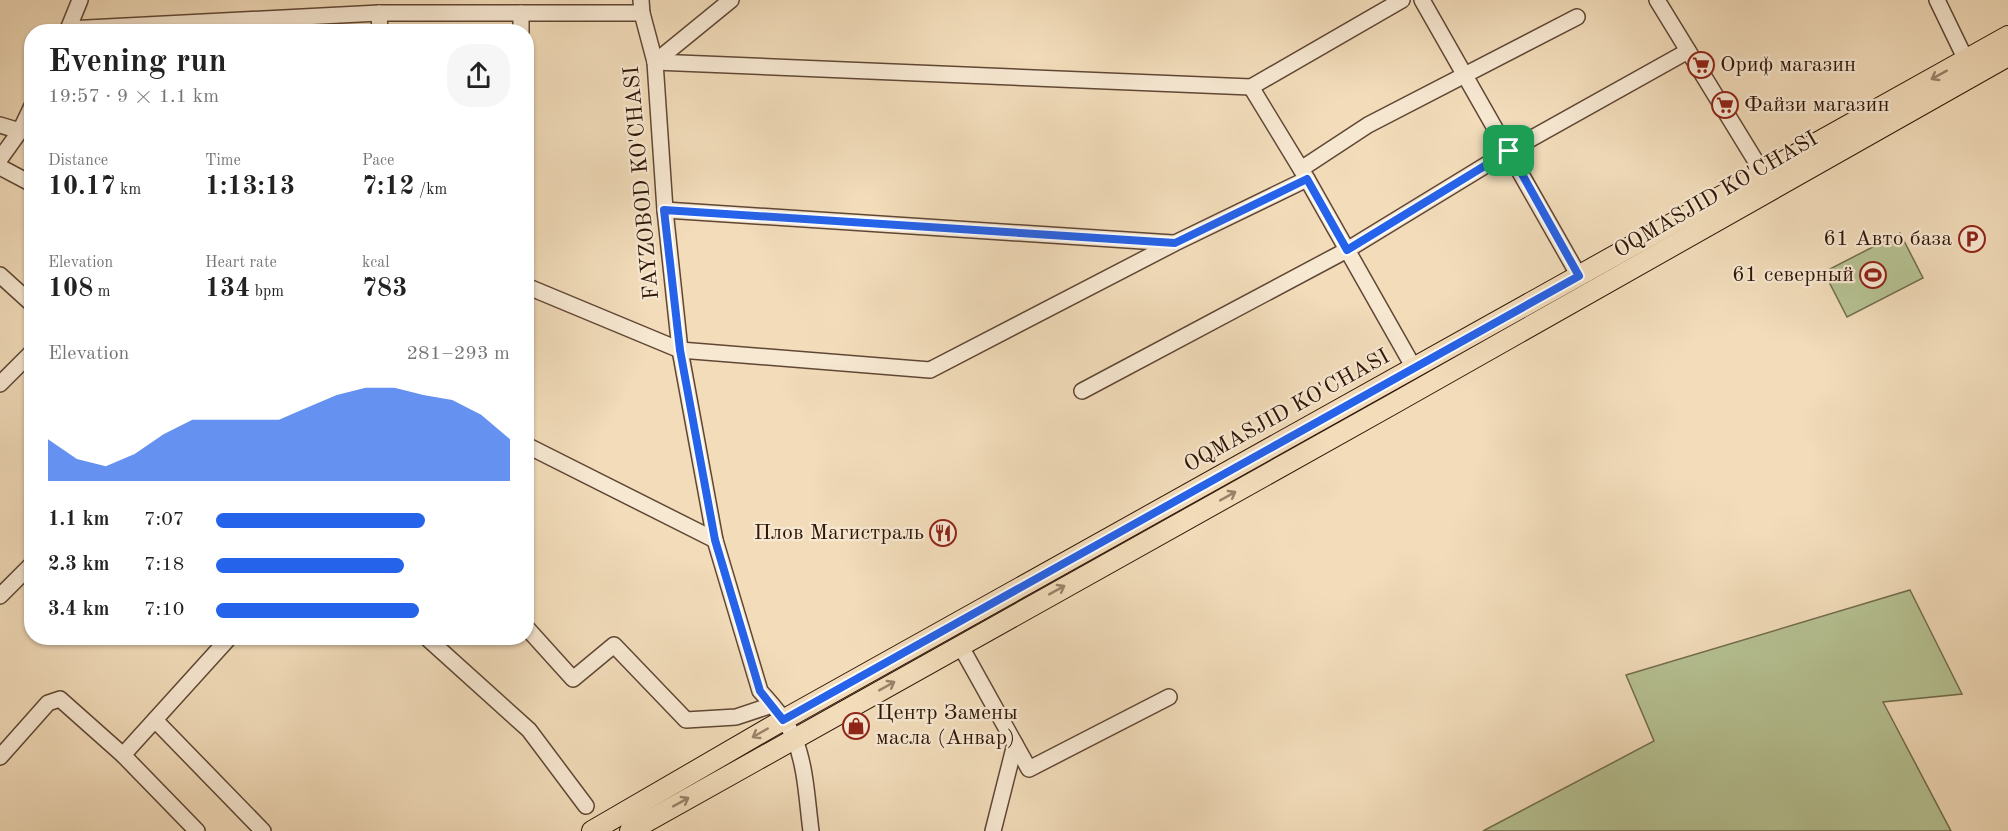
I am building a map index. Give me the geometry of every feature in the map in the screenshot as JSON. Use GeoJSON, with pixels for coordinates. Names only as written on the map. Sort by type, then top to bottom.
{"type":"FeatureCollection","features":[{"type":"Feature","properties":{"kind":"main road","name":"OQMASJID KO'CHASI"},"geometry":{"type":"LineString","coordinates":[[592,831],[778,713],[1414,368],[2008,36]]}},
{"type":"Feature","properties":{"kind":"main road","name":"OQMASJID KO'CHASI"},"geometry":{"type":"LineString","coordinates":[[630,831],[1701,232],[2008,56]]}},
{"type":"Feature","properties":{"kind":"main road"},"geometry":{"type":"LineString","coordinates":[[1691,212],[1701,232]]}},
{"type":"Feature","properties":{"kind":"street"},"geometry":{"type":"LineString","coordinates":[[70,24],[80,0]]}},
{"type":"Feature","properties":{"kind":"street"},"geometry":{"type":"LineString","coordinates":[[655,62],[731,0]]}},
{"type":"Feature","properties":{"kind":"street"},"geometry":{"type":"LineString","coordinates":[[655,62],[1251,87],[1402,0]]}},
{"type":"Feature","properties":{"kind":"street"},"geometry":{"type":"LineString","coordinates":[[1422,0],[1579,276]]}},
{"type":"Feature","properties":{"kind":"street"},"geometry":{"type":"LineString","coordinates":[[1657,0],[1763,173]]}},
{"type":"Feature","properties":{"kind":"street"},"geometry":{"type":"LineString","coordinates":[[1937,0],[1966,60]]}},
{"type":"Feature","properties":{"kind":"street","name":"FAYZOBOD KO'CHASI"},"geometry":{"type":"LineString","coordinates":[[194,24],[380,13],[521,13],[642,7],[655,62],[664,210],[680,350],[715,540],[760,691],[795,738]]}},
{"type":"Feature","properties":{"kind":"street"},"geometry":{"type":"LineString","coordinates":[[380,13],[380,24]]}},
{"type":"Feature","properties":{"kind":"street"},"geometry":{"type":"LineString","coordinates":[[521,13],[521,24]]}},
{"type":"Feature","properties":{"kind":"street"},"geometry":{"type":"LineString","coordinates":[[680,350],[930,370],[1304,174],[1368,125],[1577,17]]}},
{"type":"Feature","properties":{"kind":"street"},"geometry":{"type":"LineString","coordinates":[[1082,391],[1347,250],[1509,151],[1688,51]]}},
{"type":"Feature","properties":{"kind":"street"},"geometry":{"type":"LineString","coordinates":[[1251,87],[1304,174],[1414,368]]}},
{"type":"Feature","properties":{"kind":"street"},"geometry":{"type":"LineString","coordinates":[[0,159],[24,123]]}},
{"type":"Feature","properties":{"kind":"street"},"geometry":{"type":"LineString","coordinates":[[0,125],[20,131]]}},
{"type":"Feature","properties":{"kind":"street"},"geometry":{"type":"LineString","coordinates":[[0,167],[24,180]]}},
{"type":"Feature","properties":{"kind":"street"},"geometry":{"type":"LineString","coordinates":[[664,210],[1175,243]]}},
{"type":"Feature","properties":{"kind":"street"},"geometry":{"type":"LineString","coordinates":[[0,275],[24,297]]}},
{"type":"Feature","properties":{"kind":"street","name":"FAYZOBOD KO'CHASI"},"geometry":{"type":"LineString","coordinates":[[534,289],[680,350]]}},
{"type":"Feature","properties":{"kind":"street"},"geometry":{"type":"LineString","coordinates":[[0,384],[24,360]]}},
{"type":"Feature","properties":{"kind":"street"},"geometry":{"type":"LineString","coordinates":[[534,449],[715,540]]}},
{"type":"Feature","properties":{"kind":"street"},"geometry":{"type":"LineString","coordinates":[[0,596],[24,572]]}},
{"type":"Feature","properties":{"kind":"street"},"geometry":{"type":"LineString","coordinates":[[534,636],[573,679],[614,645],[686,720],[778,713]]}},
{"type":"Feature","properties":{"kind":"street"},"geometry":{"type":"LineString","coordinates":[[123,755],[223,645]]}},
{"type":"Feature","properties":{"kind":"street"},"geometry":{"type":"LineString","coordinates":[[435,645],[529,730],[586,806]]}},
{"type":"Feature","properties":{"kind":"street"},"geometry":{"type":"LineString","coordinates":[[960,645],[1029,769],[1169,697]]}},
{"type":"Feature","properties":{"kind":"street"},"geometry":{"type":"LineString","coordinates":[[0,757],[48,703],[60,699],[123,755],[197,831]]}},
{"type":"Feature","properties":{"kind":"street"},"geometry":{"type":"LineString","coordinates":[[155,720],[263,831]]}},
{"type":"Feature","properties":{"kind":"street"},"geometry":{"type":"LineString","coordinates":[[795,738],[800,756],[811,831]]}},
{"type":"Feature","properties":{"kind":"street"},"geometry":{"type":"LineString","coordinates":[[993,831],[1016,744]]}},
{"type":"Feature","properties":{"kind":"green space","name":"61 северный"},"geometry":{"type":"Polygon","coordinates":[[[1900,233],[1923,278],[1847,317],[1824,272],[1900,233]]]}},
{"type":"Feature","properties":{"kind":"green space"},"geometry":{"type":"Polygon","coordinates":[[[1910,590],[1962,694],[1883,702],[1951,831],[1483,831],[1654,741],[1626,675],[1910,590]]]}},
{"type":"Feature","properties":{"kind":"place","name":"Ориф магазин"},"geometry":{"type":"Point","coordinates":[1701,65]}},
{"type":"Feature","properties":{"kind":"place","name":"Файзи магазин"},"geometry":{"type":"Point","coordinates":[1725,105]}},
{"type":"Feature","properties":{"kind":"place","name":"61 Авто база"},"geometry":{"type":"Point","coordinates":[1972,239]}},
{"type":"Feature","properties":{"kind":"place","name":"61 северный"},"geometry":{"type":"Point","coordinates":[1873,275]}},
{"type":"Feature","properties":{"kind":"place","name":"Плов Магистраль"},"geometry":{"type":"Point","coordinates":[943,533]}},
{"type":"Feature","properties":{"kind":"place","name":"Центр Замены масла (Анвар)"},"geometry":{"type":"Point","coordinates":[856,726]}},
{"type":"Feature","properties":{"kind":"route"},"geometry":{"type":"LineString","coordinates":[[1509,151],[1579,276],[783,720],[760,691],[715,540],[680,350],[664,210],[1175,243],[1307,179],[1347,250],[1509,151]]}}]}
